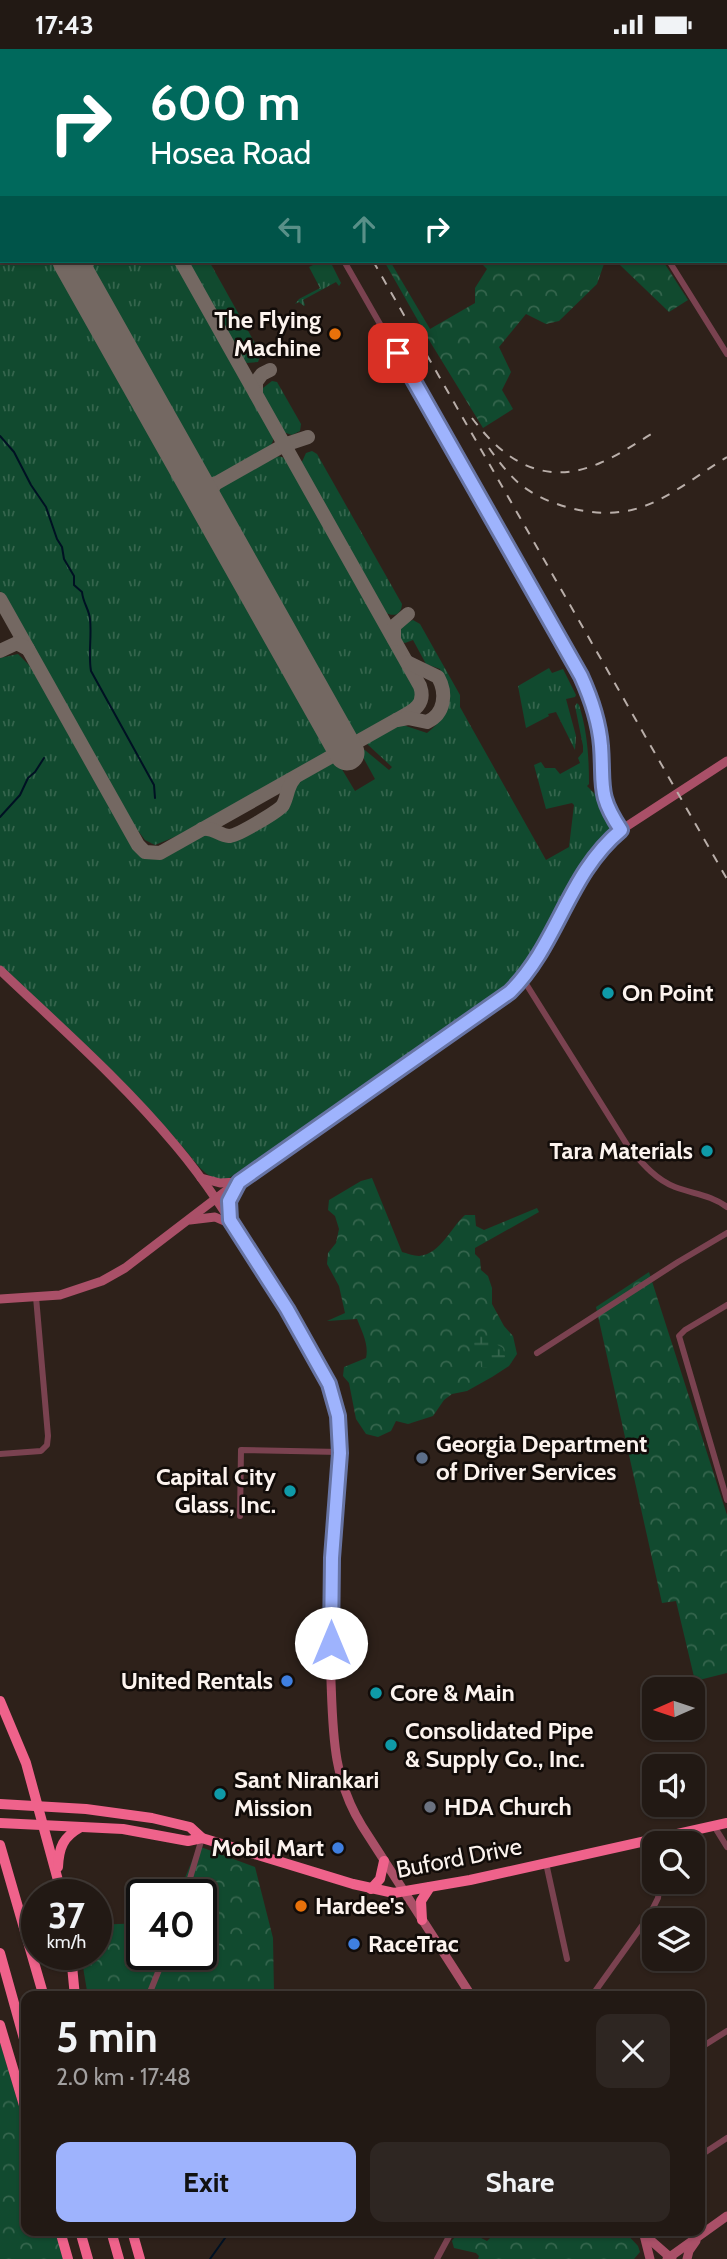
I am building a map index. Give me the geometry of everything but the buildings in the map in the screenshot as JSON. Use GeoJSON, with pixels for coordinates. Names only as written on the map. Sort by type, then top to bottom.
{"type":"FeatureCollection","features":[{"type":"Feature","properties":{"kind":"highway"},"geometry":{"type":"LineString","coordinates":[[0,1701],[18,1741],[59,1879]]}},
{"type":"Feature","properties":{"kind":"highway"},"geometry":{"type":"LineString","coordinates":[[32,1784],[65,1808]]}},
{"type":"Feature","properties":{"kind":"highway","name":"Buford Drive"},"geometry":{"type":"LineString","coordinates":[[0,1804],[152,1818],[190,1827],[202,1838],[382,1892],[430,1888],[642,1842]]}},
{"type":"Feature","properties":{"kind":"highway","name":"Buford Drive"},"geometry":{"type":"LineString","coordinates":[[0,1823],[134,1831],[188,1841],[202,1838]]}},
{"type":"Feature","properties":{"kind":"highway","name":"Buford Drive"},"geometry":{"type":"LineString","coordinates":[[692,1831],[727,1823]]}},
{"type":"Feature","properties":{"kind":"highway"},"geometry":{"type":"LineString","coordinates":[[58,1875],[59,1852],[63,1840],[81,1827]]}},
{"type":"Feature","properties":{"kind":"highway"},"geometry":{"type":"LineString","coordinates":[[0,1845],[42,1991]]}},
{"type":"Feature","properties":{"kind":"highway"},"geometry":{"type":"LineString","coordinates":[[371,1889],[380,1879],[384,1861]]}},
{"type":"Feature","properties":{"kind":"highway"},"geometry":{"type":"LineString","coordinates":[[422,1920],[421,1902],[430,1888]]}},
{"type":"Feature","properties":{"kind":"highway"},"geometry":{"type":"LineString","coordinates":[[0,1953],[21,2028]]}},
{"type":"Feature","properties":{"kind":"highway"},"geometry":{"type":"LineString","coordinates":[[72,1970],[74,1991]]}},
{"type":"Feature","properties":{"kind":"highway"},"geometry":{"type":"LineString","coordinates":[[0,2025],[21,2095]]}},
{"type":"Feature","properties":{"kind":"highway"},"geometry":{"type":"LineString","coordinates":[[61,2236],[68,2259]]}},
{"type":"Feature","properties":{"kind":"highway"},"geometry":{"type":"LineString","coordinates":[[81,2236],[88,2259]]}},
{"type":"Feature","properties":{"kind":"highway"},"geometry":{"type":"LineString","coordinates":[[112,2236],[119,2259]]}},
{"type":"Feature","properties":{"kind":"highway"},"geometry":{"type":"LineString","coordinates":[[133,2236],[140,2259]]}},
{"type":"Feature","properties":{"kind":"street"},"geometry":{"type":"LineString","coordinates":[[346,263],[581,676],[593,704],[599,730],[604,800],[621,830]]}},
{"type":"Feature","properties":{"kind":"street"},"geometry":{"type":"LineString","coordinates":[[670,263],[727,354]]}},
{"type":"Feature","properties":{"kind":"street"},"geometry":{"type":"LineString","coordinates":[[0,1299],[61,1294],[102,1282],[125,1268],[238,1182],[486,1011],[523,979],[542,951],[584,870],[596,853],[621,830],[727,761]]}},
{"type":"Feature","properties":{"kind":"street"},"geometry":{"type":"LineString","coordinates":[[0,970],[134,1098],[178,1148],[232,1223],[287,1309],[329,1384],[338,1416],[340,1453],[331,1578],[332,1711],[341,1783],[356,1817],[468,1991]]}},
{"type":"Feature","properties":{"kind":"street"},"geometry":{"type":"LineString","coordinates":[[523,979],[637,1158],[661,1180],[674,1187],[715,1199],[727,1207]]}},
{"type":"Feature","properties":{"kind":"street"},"geometry":{"type":"LineString","coordinates":[[201,1179],[220,1183],[238,1182]]}},
{"type":"Feature","properties":{"kind":"street"},"geometry":{"type":"LineString","coordinates":[[200,1211],[204,1196],[201,1179]]}},
{"type":"Feature","properties":{"kind":"street"},"geometry":{"type":"LineString","coordinates":[[232,1223],[229,1201],[238,1182]]}},
{"type":"Feature","properties":{"kind":"street"},"geometry":{"type":"LineString","coordinates":[[189,1220],[215,1217],[232,1223]]}},
{"type":"Feature","properties":{"kind":"street"},"geometry":{"type":"LineString","coordinates":[[537,1353],[727,1233]]}},
{"type":"Feature","properties":{"kind":"street"},"geometry":{"type":"LineString","coordinates":[[0,1454],[41,1451],[47,1445],[36,1297]]}},
{"type":"Feature","properties":{"kind":"street"},"geometry":{"type":"LineString","coordinates":[[727,1305],[679,1336],[727,1500]]}},
{"type":"Feature","properties":{"kind":"street"},"geometry":{"type":"LineString","coordinates":[[240,1516],[241,1450],[340,1453]]}},
{"type":"Feature","properties":{"kind":"street"},"geometry":{"type":"LineString","coordinates":[[714,1826],[727,1847]]}},
{"type":"Feature","properties":{"kind":"street"},"geometry":{"type":"LineString","coordinates":[[190,1879],[202,1838]]}},
{"type":"Feature","properties":{"kind":"street"},"geometry":{"type":"LineString","coordinates":[[546,1863],[567,1959]]}},
{"type":"Feature","properties":{"kind":"street"},"geometry":{"type":"LineString","coordinates":[[595,1991],[649,1916],[659,1894]]}},
{"type":"Feature","properties":{"kind":"street"},"geometry":{"type":"LineString","coordinates":[[150,1991],[159,1970]]}},
{"type":"Feature","properties":{"kind":"street"},"geometry":{"type":"LineString","coordinates":[[705,2045],[727,2031]]}},
{"type":"Feature","properties":{"kind":"street"},"geometry":{"type":"LineString","coordinates":[[705,2152],[727,2138]]}},
{"type":"Feature","properties":{"kind":"street"},"geometry":{"type":"LineString","coordinates":[[705,2232],[727,2216]]}},
{"type":"Feature","properties":{"kind":"street"},"geometry":{"type":"LineString","coordinates":[[436,2259],[449,2236]]}},
{"type":"Feature","properties":{"kind":"street"},"geometry":{"type":"LineString","coordinates":[[643,2236],[649,2259]]}},
{"type":"Feature","properties":{"kind":"street"},"geometry":{"type":"LineString","coordinates":[[645,2236],[669,2258],[699,2236]]}},
{"type":"Feature","properties":{"kind":"street"},"geometry":{"type":"LineString","coordinates":[[687,2259],[699,2236]]}},
{"type":"Feature","properties":{"kind":"green space"},"geometry":{"type":"Polygon","coordinates":[[[0,263],[57,263],[326,741],[326,752],[319,759],[194,829],[155,845],[145,840],[123,811],[0,591],[0,263]]]}},
{"type":"Feature","properties":{"kind":"green space"},"geometry":{"type":"Polygon","coordinates":[[[176,263],[273,434],[269,449],[218,477],[212,478],[204,474],[89,270],[90,265],[176,263]]]}},
{"type":"Feature","properties":{"kind":"green space"},"geometry":{"type":"Polygon","coordinates":[[[188,263],[210,263],[261,354],[258,362],[247,363],[242,360],[188,263]]]}},
{"type":"Feature","properties":{"kind":"green space"},"geometry":{"type":"Polygon","coordinates":[[[317,263],[331,263],[341,283],[339,286],[336,282],[303,300],[304,306],[299,302],[295,304],[320,288],[309,267],[317,263]]]}},
{"type":"Feature","properties":{"kind":"green space"},"geometry":{"type":"Polygon","coordinates":[[[385,263],[391,263],[430,329],[475,303],[475,288],[487,269],[481,263],[604,263],[597,284],[559,321],[546,324],[526,314],[499,347],[511,372],[502,390],[513,409],[483,428],[385,263]]]}},
{"type":"Feature","properties":{"kind":"green space"},"geometry":{"type":"Polygon","coordinates":[[[664,263],[688,300],[669,312],[620,265],[664,263]]]}},
{"type":"Feature","properties":{"kind":"green space"},"geometry":{"type":"Polygon","coordinates":[[[272,381],[277,382],[301,424],[300,431],[292,435],[283,432],[263,398],[263,388],[272,381]]]}},
{"type":"Feature","properties":{"kind":"green space"},"geometry":{"type":"Polygon","coordinates":[[[312,451],[317,454],[402,604],[396,614],[384,612],[301,464],[306,453],[312,451]]]}},
{"type":"Feature","properties":{"kind":"green space"},"geometry":{"type":"Polygon","coordinates":[[[276,456],[288,461],[417,693],[417,700],[413,705],[359,735],[349,732],[218,500],[218,492],[222,486],[276,456]]]}},
{"type":"Feature","properties":{"kind":"green space"},"geometry":{"type":"Polygon","coordinates":[[[413,620],[420,624],[460,695],[460,707],[546,860],[569,847],[574,805],[572,803],[546,809],[534,765],[541,762],[545,768],[555,768],[560,774],[580,763],[578,758],[583,752],[583,746],[575,706],[577,703],[582,714],[587,743],[587,786],[600,799],[612,827],[580,867],[535,955],[508,988],[417,1056],[284,1145],[263,1155],[229,1178],[210,1176],[120,1079],[0,966],[0,658],[18,654],[29,665],[134,848],[150,857],[159,857],[177,850],[203,834],[232,841],[286,811],[294,783],[334,760],[355,791],[375,779],[358,748],[360,746],[389,770],[392,767],[366,743],[400,724],[427,733],[440,719],[446,704],[446,687],[440,669],[426,664],[413,640],[405,643],[397,636],[400,625],[413,620]]]}},
{"type":"Feature","properties":{"kind":"green space"},"geometry":{"type":"Polygon","coordinates":[[[549,668],[552,673],[563,669],[576,695],[566,699],[576,736],[575,750],[556,712],[526,728],[518,686],[549,668]]]}},
{"type":"Feature","properties":{"kind":"green space"},"geometry":{"type":"Polygon","coordinates":[[[372,1178],[402,1252],[415,1256],[434,1250],[465,1215],[475,1215],[476,1226],[484,1230],[537,1208],[539,1212],[475,1248],[481,1270],[488,1276],[492,1288],[492,1304],[513,1336],[517,1354],[509,1366],[467,1391],[452,1394],[444,1400],[433,1416],[408,1424],[396,1421],[391,1431],[378,1437],[366,1434],[356,1419],[349,1383],[343,1376],[344,1367],[366,1358],[366,1343],[357,1319],[327,1321],[345,1313],[339,1286],[327,1264],[328,1253],[336,1243],[339,1229],[335,1216],[328,1210],[329,1200],[361,1181],[372,1178]]]}},
{"type":"Feature","properties":{"kind":"green space"},"geometry":{"type":"Polygon","coordinates":[[[649,1272],[727,1515],[727,1673],[705,1678],[694,1677],[676,1601],[662,1603],[596,1307],[649,1272]]]}},
{"type":"Feature","properties":{"kind":"green space"},"geometry":{"type":"Polygon","coordinates":[[[480,1335],[503,1348],[505,1357],[494,1365],[481,1367],[480,1356],[475,1351],[474,1343],[480,1335]]]}},
{"type":"Feature","properties":{"kind":"green space"},"geometry":{"type":"Polygon","coordinates":[[[198,1846],[255,1867],[273,1938],[274,1991],[87,1991],[84,1970],[112,1970],[112,1924],[126,1924],[126,1970],[217,1970],[217,1879],[185,1879],[198,1846]]]}},
{"type":"Feature","properties":{"kind":"green space"},"geometry":{"type":"Polygon","coordinates":[[[0,2042],[21,2113],[21,2236],[56,2236],[63,2259],[0,2259],[0,2042]]]}},
{"type":"Feature","properties":{"kind":"green space"},"geometry":{"type":"Polygon","coordinates":[[[456,2236],[478,2236],[487,2241],[492,2236],[629,2236],[640,2252],[634,2259],[478,2259],[476,2253],[454,2248],[452,2241],[456,2236]]]}},
{"type":"Feature","properties":{"kind":"waterway"},"geometry":{"type":"LineString","coordinates":[[0,436],[14,452],[46,507],[64,559],[74,576],[74,585],[82,592],[89,615],[91,671],[154,785],[155,798]]}},
{"type":"Feature","properties":{"kind":"waterway"},"geometry":{"type":"LineString","coordinates":[[0,817],[20,795],[28,778],[44,758]]}},
{"type":"Feature","properties":{"kind":"waterway"},"geometry":{"type":"LineString","coordinates":[[210,2259],[226,2236]]}},
{"type":"Feature","properties":{"kind":"taxiway"},"geometry":{"type":"LineString","coordinates":[[83,285],[82,270],[87,263]]}},
{"type":"Feature","properties":{"kind":"taxiway"},"geometry":{"type":"LineString","coordinates":[[0,599],[138,845],[145,852],[160,853],[407,714],[419,703],[422,693],[420,686],[182,263]]}},
{"type":"Feature","properties":{"kind":"taxiway"},"geometry":{"type":"LineString","coordinates":[[256,394],[256,382],[262,374],[270,370]]}},
{"type":"Feature","properties":{"kind":"taxiway"},"geometry":{"type":"LineString","coordinates":[[210,509],[208,497],[215,484],[284,445],[308,437]]}},
{"type":"Feature","properties":{"kind":"taxiway"},"geometry":{"type":"LineString","coordinates":[[191,475],[201,484],[215,484]]}},
{"type":"Feature","properties":{"kind":"taxiway"},"geometry":{"type":"LineString","coordinates":[[394,639],[394,626],[408,614]]}},
{"type":"Feature","properties":{"kind":"taxiway"},"geometry":{"type":"LineString","coordinates":[[0,651],[17,643],[28,649]]}},
{"type":"Feature","properties":{"kind":"taxiway"},"geometry":{"type":"LineString","coordinates":[[397,720],[408,718],[427,722],[438,714],[443,702],[443,690],[438,677],[407,662]]}},
{"type":"Feature","properties":{"kind":"taxiway"},"geometry":{"type":"LineString","coordinates":[[202,829],[229,836],[249,828],[283,805],[294,779]]}},
{"type":"Feature","properties":{"kind":"runway"},"geometry":{"type":"LineString","coordinates":[[71,263],[347,753]]}},
{"type":"Feature","properties":{"kind":"railway"},"geometry":{"type":"LineString","coordinates":[[374,263],[727,879]]}},
{"type":"Feature","properties":{"kind":"railway"},"geometry":{"type":"LineString","coordinates":[[472,418],[485,434],[512,458],[544,471],[580,470],[621,453],[653,433]]}},
{"type":"Feature","properties":{"kind":"railway"},"geometry":{"type":"LineString","coordinates":[[489,448],[512,477],[533,493],[577,510],[609,513],[651,504],[727,457]]}},
{"type":"Feature","properties":{"kind":"place","name":"The Flying Machine"},"geometry":{"type":"Point","coordinates":[335,334]}},
{"type":"Feature","properties":{"kind":"place","name":"On Point"},"geometry":{"type":"Point","coordinates":[608,993]}},
{"type":"Feature","properties":{"kind":"place","name":"Tara Materials"},"geometry":{"type":"Point","coordinates":[707,1151]}},
{"type":"Feature","properties":{"kind":"place","name":"Georgia Department of Driver Services"},"geometry":{"type":"Point","coordinates":[422,1458]}},
{"type":"Feature","properties":{"kind":"place","name":"Capital City Glass, Inc."},"geometry":{"type":"Point","coordinates":[290,1491]}},
{"type":"Feature","properties":{"kind":"place","name":"United Rentals"},"geometry":{"type":"Point","coordinates":[287,1681]}},
{"type":"Feature","properties":{"kind":"place","name":"Core & Main"},"geometry":{"type":"Point","coordinates":[376,1693]}},
{"type":"Feature","properties":{"kind":"place","name":"Consolidated Pipe & Supply Co., Inc."},"geometry":{"type":"Point","coordinates":[391,1745]}},
{"type":"Feature","properties":{"kind":"place","name":"Sant Nirankari Mission"},"geometry":{"type":"Point","coordinates":[220,1794]}},
{"type":"Feature","properties":{"kind":"place","name":"HDA Church"},"geometry":{"type":"Point","coordinates":[430,1807]}},
{"type":"Feature","properties":{"kind":"place","name":"Mobil Mart"},"geometry":{"type":"Point","coordinates":[338,1848]}},
{"type":"Feature","properties":{"kind":"place","name":"Hardee's"},"geometry":{"type":"Point","coordinates":[301,1906]}},
{"type":"Feature","properties":{"kind":"place","name":"RaceTrac"},"geometry":{"type":"Point","coordinates":[354,1944]}},
{"type":"Feature","properties":{"kind":"route"},"geometry":{"type":"LineString","coordinates":[[331,1643],[331,1578],[340,1453],[338,1416],[329,1384],[287,1309],[230,1220],[230,1196],[237,1183],[510,992],[534,966],[584,870],[596,853],[621,830],[604,800],[599,730],[593,704],[581,676],[398,353]]}}]}
